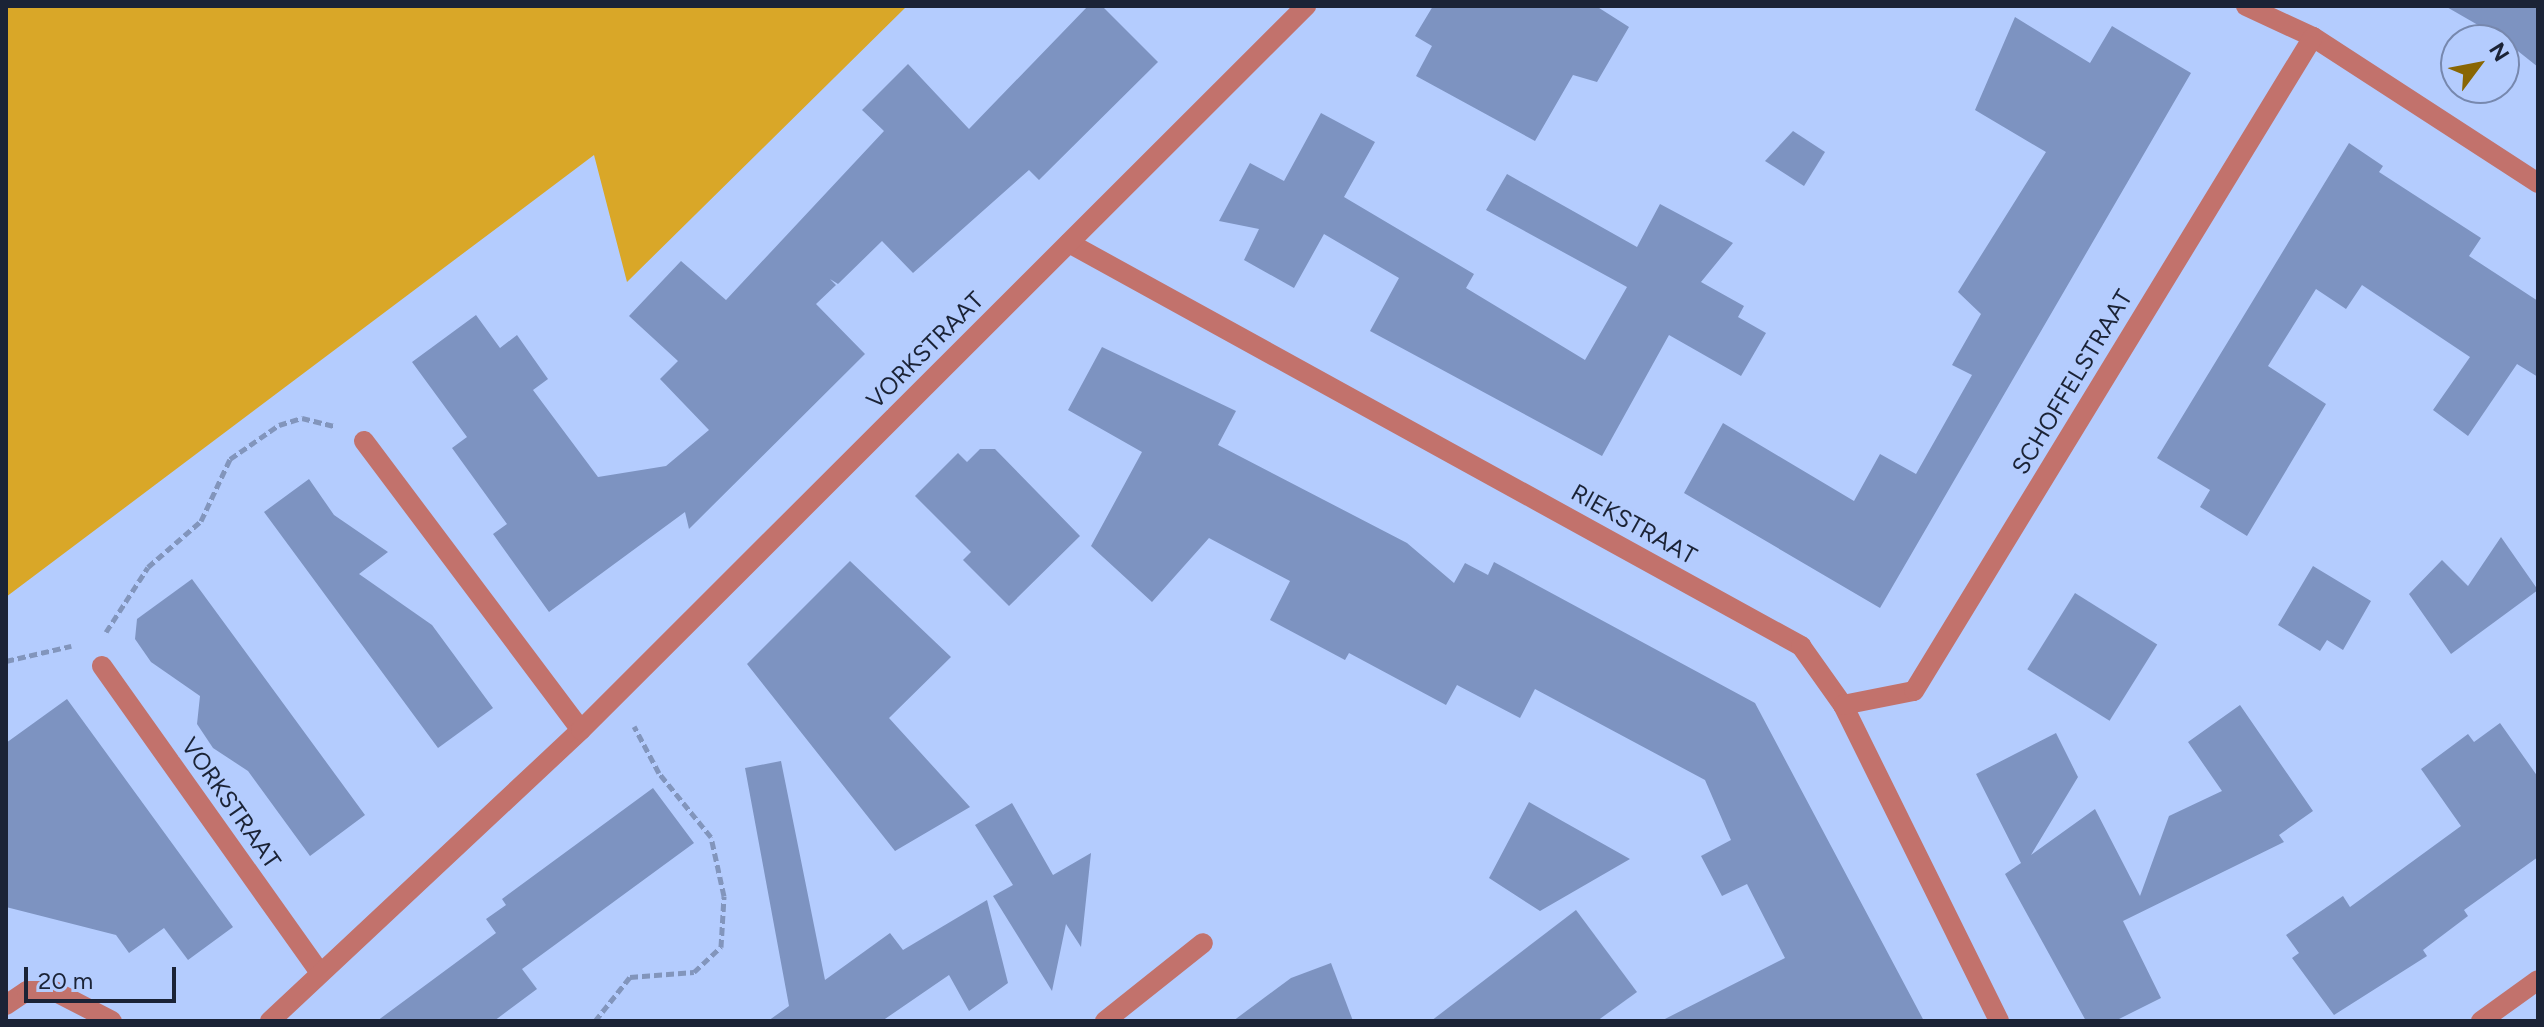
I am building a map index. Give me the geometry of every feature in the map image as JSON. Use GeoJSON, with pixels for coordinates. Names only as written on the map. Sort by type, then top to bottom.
{"type":"FeatureCollection","features":[{"type":"Feature","properties":{"kind":"street","name":"VORKSTRAAT"},"geometry":{"type":"LineString","coordinates":[[270,1021],[318,970],[621,691],[1306,6]]}},
{"type":"Feature","properties":{"kind":"street"},"geometry":{"type":"LineString","coordinates":[[2246,6],[2313,37],[2538,183]]}},
{"type":"Feature","properties":{"kind":"street","name":"SCHOFFELSTRAAT"},"geometry":{"type":"LineString","coordinates":[[1843,705],[1914,691],[2313,37]]}},
{"type":"Feature","properties":{"kind":"street","name":"RIEKSTRAAT"},"geometry":{"type":"LineString","coordinates":[[1069,243],[1801,646],[1843,705],[1999,1021]]}},
{"type":"Feature","properties":{"kind":"street"},"geometry":{"type":"LineString","coordinates":[[364,441],[581,730]]}},
{"type":"Feature","properties":{"kind":"street","name":"VORKSTRAAT"},"geometry":{"type":"LineString","coordinates":[[101,656],[318,970]]}},
{"type":"Feature","properties":{"kind":"street"},"geometry":{"type":"LineString","coordinates":[[1105,1021],[1203,943]]}},
{"type":"Feature","properties":{"kind":"street"},"geometry":{"type":"LineString","coordinates":[[2481,1021],[2538,980]]}},
{"type":"Feature","properties":{"kind":"street"},"geometry":{"type":"LineString","coordinates":[[6,1005],[27,991],[54,991],[112,1021]]}},
{"type":"Feature","properties":{"kind":"path"},"geometry":{"type":"LineString","coordinates":[[6,661],[50,647],[101,656],[148,567],[201,521],[215,480],[255,438],[302,418],[364,441]]}},
{"type":"Feature","properties":{"kind":"path"},"geometry":{"type":"LineString","coordinates":[[595,1021],[630,977],[694,972],[710,962],[724,924],[711,837],[645,752],[621,691]]}},
{"type":"Feature","properties":{"kind":"shaded area"},"geometry":{"type":"Polygon","coordinates":[[[6,6],[907,6],[627,282],[594,155],[6,597],[6,6]]]}},
{"type":"Feature","properties":{"kind":"building"},"geometry":{"type":"Polygon","coordinates":[[[1088,6],[1102,6],[1158,62],[1039,180],[1029,170],[913,273],[882,241],[838,284],[830,279],[836,285],[816,304],[865,354],[689,529],[685,512],[549,612],[493,534],[507,524],[452,448],[467,437],[412,362],[476,315],[500,348],[517,335],[548,379],[533,390],[598,477],[666,466],[709,430],[660,379],[678,361],[629,316],[681,261],[726,300],[884,131],[862,110],[908,64],[969,129],[1088,6]]]}},
{"type":"Feature","properties":{"kind":"building"},"geometry":{"type":"Polygon","coordinates":[[[1433,6],[1596,6],[1629,27],[1597,82],[1573,75],[1535,141],[1416,76],[1432,46],[1415,36],[1433,6]]]}},
{"type":"Feature","properties":{"kind":"building"},"geometry":{"type":"Polygon","coordinates":[[[2445,6],[2538,6],[2538,67],[2520,53],[2520,24],[2476,24],[2445,6]]]}},
{"type":"Feature","properties":{"kind":"building"},"geometry":{"type":"Polygon","coordinates":[[[2015,17],[2090,63],[2112,26],[2191,73],[1880,608],[1684,493],[1723,423],[1854,501],[1880,454],[1916,474],[1972,375],[1952,365],[1981,314],[1958,292],[2046,152],[1975,110],[2015,17]]]}},
{"type":"Feature","properties":{"kind":"building"},"geometry":{"type":"Polygon","coordinates":[[[1321,113],[1375,142],[1344,197],[1474,274],[1466,288],[1585,360],[1627,287],[1486,210],[1507,174],[1637,247],[1660,204],[1733,243],[1701,282],[1744,306],[1738,317],[1766,333],[1741,376],[1669,335],[1602,456],[1370,331],[1399,278],[1324,234],[1294,288],[1244,260],[1259,229],[1219,221],[1250,163],[1284,181],[1321,113]]]}},
{"type":"Feature","properties":{"kind":"building"},"geometry":{"type":"Polygon","coordinates":[[[1793,131],[1825,152],[1804,186],[1765,161],[1793,131]]]}},
{"type":"Feature","properties":{"kind":"building"},"geometry":{"type":"Polygon","coordinates":[[[2349,143],[2383,166],[2379,172],[2481,238],[2469,256],[2538,301],[2538,377],[2517,364],[2468,436],[2433,410],[2470,357],[2362,285],[2346,309],[2316,289],[2268,366],[2326,404],[2247,536],[2200,507],[2210,490],[2157,458],[2349,143]]]}},
{"type":"Feature","properties":{"kind":"building"},"geometry":{"type":"Polygon","coordinates":[[[1102,347],[1236,411],[1218,445],[1407,543],[1454,583],[1465,563],[1488,575],[1494,562],[1755,703],[1924,1021],[1661,1021],[1785,958],[1747,884],[1722,896],[1701,856],[1731,840],[1705,780],[1535,689],[1520,718],[1457,685],[1446,705],[1349,653],[1345,660],[1270,620],[1290,581],[1209,538],[1152,602],[1091,546],[1142,452],[1068,410],[1102,347]]]}},
{"type":"Feature","properties":{"kind":"building"},"geometry":{"type":"Polygon","coordinates":[[[980,449],[995,449],[1080,536],[1009,606],[963,560],[971,552],[915,496],[958,453],[967,462],[980,449]]]}},
{"type":"Feature","properties":{"kind":"building"},"geometry":{"type":"Polygon","coordinates":[[[309,479],[334,515],[388,552],[359,574],[432,625],[493,708],[438,748],[264,512],[309,479]]]}},
{"type":"Feature","properties":{"kind":"building"},"geometry":{"type":"Polygon","coordinates":[[[2501,537],[2538,590],[2451,654],[2409,594],[2442,560],[2468,586],[2501,537]]]}},
{"type":"Feature","properties":{"kind":"building"},"geometry":{"type":"Polygon","coordinates":[[[850,561],[951,657],[889,718],[970,807],[895,851],[747,664],[850,561]]]}},
{"type":"Feature","properties":{"kind":"building"},"geometry":{"type":"Polygon","coordinates":[[[2313,566],[2371,601],[2343,650],[2327,640],[2320,651],[2278,625],[2313,566]]]}},
{"type":"Feature","properties":{"kind":"building"},"geometry":{"type":"Polygon","coordinates":[[[192,579],[365,815],[310,856],[248,771],[213,748],[197,724],[200,696],[151,662],[135,639],[137,619],[192,579]]]}},
{"type":"Feature","properties":{"kind":"building"},"geometry":{"type":"Polygon","coordinates":[[[2075,593],[2157,644],[2110,721],[2027,669],[2075,593]]]}},
{"type":"Feature","properties":{"kind":"building"},"geometry":{"type":"Polygon","coordinates":[[[67,699],[233,927],[188,960],[164,928],[129,953],[116,935],[6,907],[6,743],[67,699]]]}},
{"type":"Feature","properties":{"kind":"building"},"geometry":{"type":"Polygon","coordinates":[[[2240,705],[2313,811],[2279,835],[2284,842],[2123,921],[2161,998],[2115,1021],[2086,1021],[2005,874],[2021,863],[1976,774],[2056,733],[2078,777],[2031,855],[2095,809],[2140,896],[2169,816],[2222,791],[2188,742],[2240,705]]]}},
{"type":"Feature","properties":{"kind":"building"},"geometry":{"type":"Polygon","coordinates":[[[2500,723],[2538,777],[2538,857],[2464,910],[2468,916],[2423,950],[2427,956],[2334,1015],[2292,958],[2299,953],[2286,935],[2343,896],[2350,907],[2461,826],[2421,769],[2468,734],[2474,742],[2500,723]]]}},
{"type":"Feature","properties":{"kind":"building"},"geometry":{"type":"Polygon","coordinates":[[[781,761],[825,980],[890,933],[903,950],[987,900],[1008,983],[969,1011],[949,975],[882,1021],[768,1021],[789,1006],[745,768],[781,761]]]}},
{"type":"Feature","properties":{"kind":"building"},"geometry":{"type":"Polygon","coordinates":[[[653,788],[694,843],[522,969],[537,989],[494,1021],[377,1021],[496,933],[486,919],[506,905],[502,899],[653,788]]]}},
{"type":"Feature","properties":{"kind":"building"},"geometry":{"type":"Polygon","coordinates":[[[1529,802],[1630,859],[1540,911],[1489,878],[1529,802]]]}},
{"type":"Feature","properties":{"kind":"building"},"geometry":{"type":"Polygon","coordinates":[[[1012,803],[1053,875],[1091,853],[1081,947],[1066,924],[1052,991],[993,896],[1013,885],[975,825],[1012,803]]]}},
{"type":"Feature","properties":{"kind":"building"},"geometry":{"type":"Polygon","coordinates":[[[1576,910],[1637,992],[1597,1021],[1431,1021],[1576,910]]]}},
{"type":"Feature","properties":{"kind":"building"},"geometry":{"type":"Polygon","coordinates":[[[1331,963],[1353,1021],[1233,1021],[1291,978],[1331,963]]]}}]}
